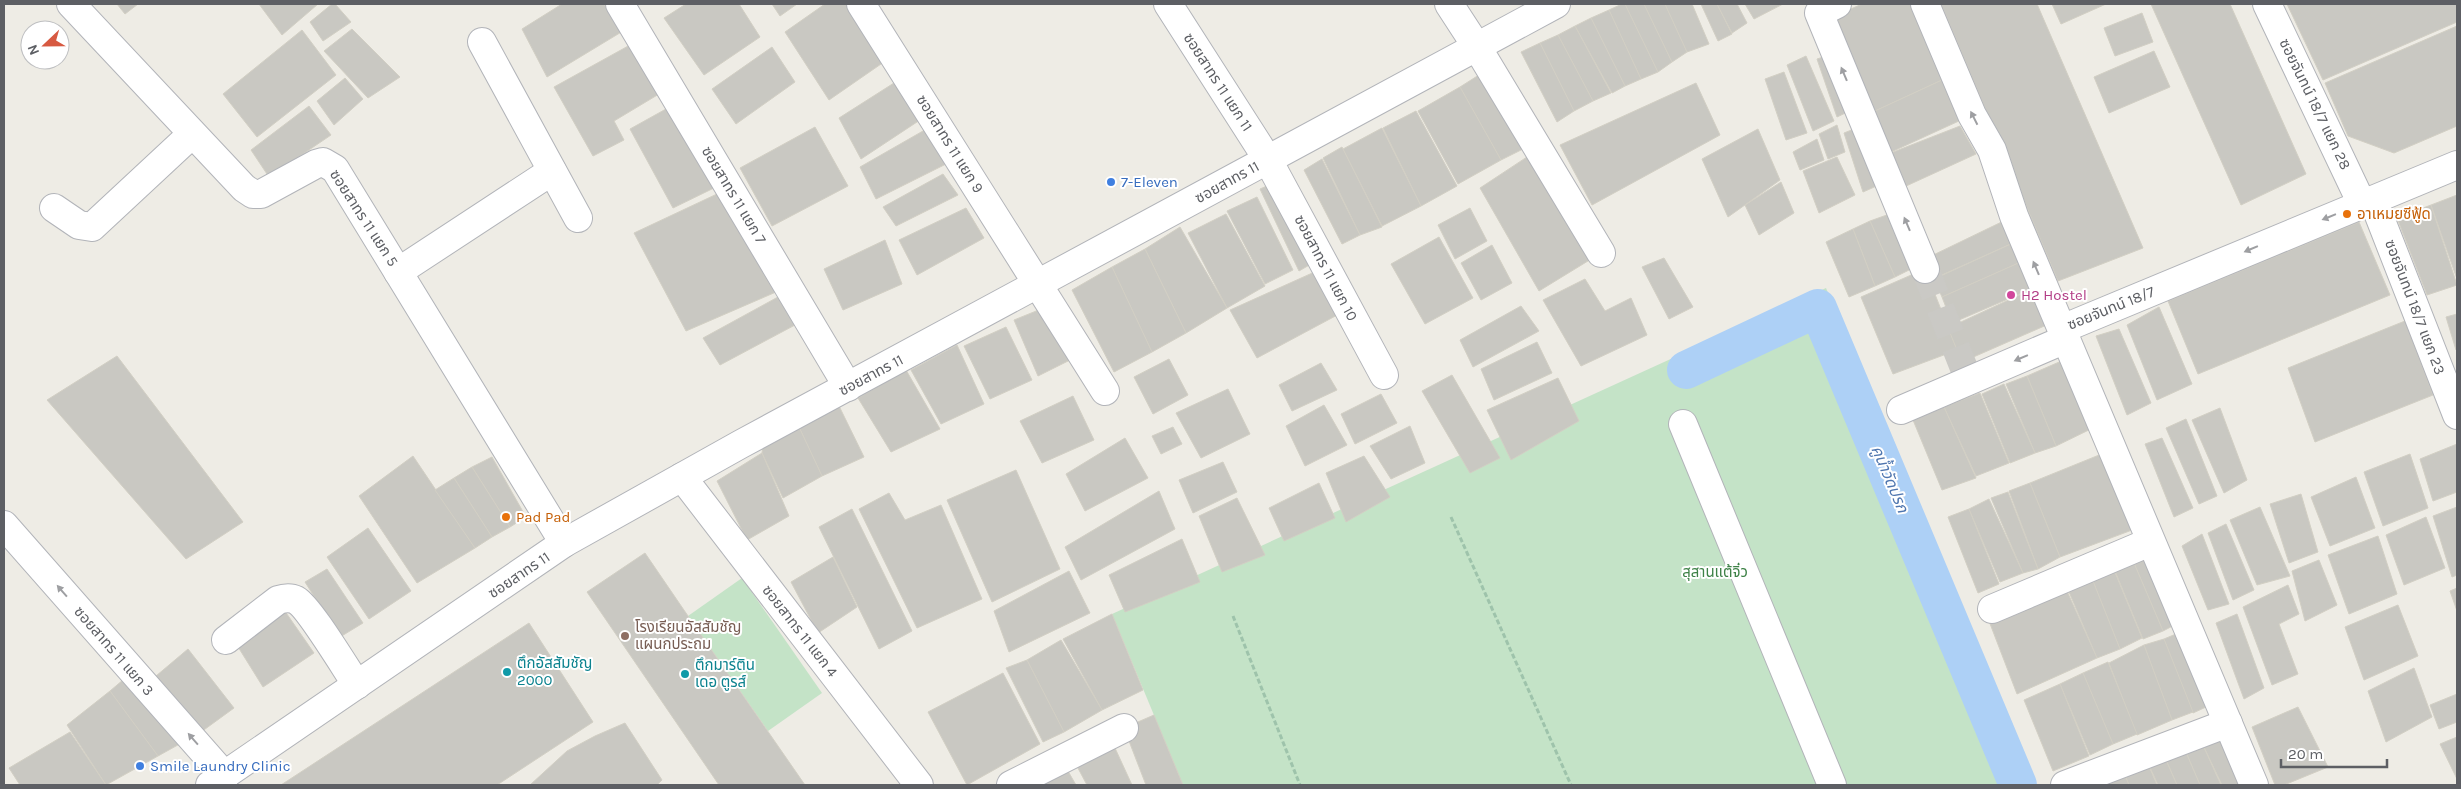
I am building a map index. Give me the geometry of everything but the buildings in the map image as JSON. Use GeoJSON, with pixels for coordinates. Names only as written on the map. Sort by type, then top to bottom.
{"type":"FeatureCollection","features":[{"type":"Feature","properties":{"kind":"street","name":"ซอยสาทร 11 แยก 5"},"geometry":{"type":"LineString","coordinates":[[71,4],[192,134],[244,188],[253,194],[261,194],[316,164],[323,162],[336,169],[564,544]]}},
{"type":"Feature","properties":{"kind":"street","name":"ซอยสาทร 11 แยก 7"},"geometry":{"type":"LineString","coordinates":[[620,4],[848,387]]}},
{"type":"Feature","properties":{"kind":"street","name":"ซอยสาทร 11 แยก 9"},"geometry":{"type":"LineString","coordinates":[[861,4],[1105,391]]}},
{"type":"Feature","properties":{"kind":"street","name":"ซอยสาทร 11 แยก 11"},"geometry":{"type":"LineString","coordinates":[[1168,4],[1268,160]]}},
{"type":"Feature","properties":{"kind":"street"},"geometry":{"type":"LineString","coordinates":[[1449,4],[1478,47],[1601,253]]}},
{"type":"Feature","properties":{"kind":"street","name":"ซอยสาทร 11"},"geometry":{"type":"LineString","coordinates":[[218,781],[564,544],[682,477],[1556,4]]}},
{"type":"Feature","properties":{"kind":"street"},"geometry":{"type":"LineString","coordinates":[[1838,4],[1819,12],[1926,269]]}},
{"type":"Feature","properties":{"kind":"street","name":"ซอยจันทน์ 18/7"},"geometry":{"type":"LineString","coordinates":[[1925,4],[1972,115],[1992,150],[2014,216],[2064,334],[2457,165]]}},
{"type":"Feature","properties":{"kind":"street","name":"ซอยจันทน์ 18/7 แยก 28"},"geometry":{"type":"LineString","coordinates":[[2267,4],[2368,202]]}},
{"type":"Feature","properties":{"kind":"street"},"geometry":{"type":"LineString","coordinates":[[482,42],[578,218]]}},
{"type":"Feature","properties":{"kind":"street"},"geometry":{"type":"LineString","coordinates":[[54,208],[79,225],[92,227],[105,217],[192,134]]}},
{"type":"Feature","properties":{"kind":"street","name":"ซอยสาทร 11 แยก 10"},"geometry":{"type":"LineString","coordinates":[[1268,160],[1384,375]]}},
{"type":"Feature","properties":{"kind":"street"},"geometry":{"type":"LineString","coordinates":[[398,272],[552,171]]}},
{"type":"Feature","properties":{"kind":"street","name":"ซอยจันทน์ 18/7 แยก 23"},"geometry":{"type":"LineString","coordinates":[[2368,202],[2457,415]]}},
{"type":"Feature","properties":{"kind":"street"},"geometry":{"type":"LineString","coordinates":[[1901,410],[1969,381],[2064,334],[2254,785]]}},
{"type":"Feature","properties":{"kind":"street"},"geometry":{"type":"LineString","coordinates":[[1683,424],[1832,785]]}},
{"type":"Feature","properties":{"kind":"street","name":"ซอยสาทร 11 แยก 4"},"geometry":{"type":"LineString","coordinates":[[682,477],[919,785]]}},
{"type":"Feature","properties":{"kind":"street","name":"ซอยสาทร 11 แยก 3"},"geometry":{"type":"LineString","coordinates":[[4,525],[218,781]]}},
{"type":"Feature","properties":{"kind":"street"},"geometry":{"type":"LineString","coordinates":[[1992,609],[2150,542]]}},
{"type":"Feature","properties":{"kind":"street"},"geometry":{"type":"LineString","coordinates":[[226,640],[278,600],[288,598],[295,600],[307,611],[357,685]]}},
{"type":"Feature","properties":{"kind":"street"},"geometry":{"type":"LineString","coordinates":[[2065,785],[2228,723]]}},
{"type":"Feature","properties":{"kind":"street"},"geometry":{"type":"LineString","coordinates":[[1011,785],[1124,728]]}},
{"type":"Feature","properties":{"kind":"path"},"geometry":{"type":"LineString","coordinates":[[1451,517],[1571,785]]}},
{"type":"Feature","properties":{"kind":"path"},"geometry":{"type":"LineString","coordinates":[[1233,616],[1300,785]]}},
{"type":"Feature","properties":{"kind":"green space","name":"สุสานแต้จิ๋ว"},"geometry":{"type":"Polygon","coordinates":[[[1826,288],[2034,785],[1183,785],[1112,614],[1826,288]]]}},
{"type":"Feature","properties":{"kind":"green space"},"geometry":{"type":"Polygon","coordinates":[[[742,578],[822,693],[768,731],[688,616],[742,578]]]}},
{"type":"Feature","properties":{"kind":"waterway","name":"คูน้ำวัดปรก"},"geometry":{"type":"LineString","coordinates":[[1686,370],[1818,308],[2018,785]]}},
{"type":"Feature","properties":{"kind":"tunnel"},"geometry":{"type":"LineString","coordinates":[[1925,269],[1969,381]]}},
{"type":"Feature","properties":{"kind":"place","name":"7-Eleven"},"geometry":{"type":"Point","coordinates":[1111,182]}},
{"type":"Feature","properties":{"kind":"place","name":"อาเหมยซีฟู้ด"},"geometry":{"type":"Point","coordinates":[2347,214]}},
{"type":"Feature","properties":{"kind":"place","name":"H2 Hostel"},"geometry":{"type":"Point","coordinates":[2011,295]}},
{"type":"Feature","properties":{"kind":"place","name":"Pad Pad"},"geometry":{"type":"Point","coordinates":[506,517]}},
{"type":"Feature","properties":{"kind":"place","name":"โรงเรียนอัสสัมชัญ แผนกประถม"},"geometry":{"type":"Point","coordinates":[625,636]}},
{"type":"Feature","properties":{"kind":"place","name":"ตึกอัสสัมชัญ 2000"},"geometry":{"type":"Point","coordinates":[507,672]}},
{"type":"Feature","properties":{"kind":"place","name":"ตึกมาร์ติน เดอ ตูรส์"},"geometry":{"type":"Point","coordinates":[685,674]}},
{"type":"Feature","properties":{"kind":"place","name":"Smile Laundry Clinic"},"geometry":{"type":"Point","coordinates":[140,766]}}]}
